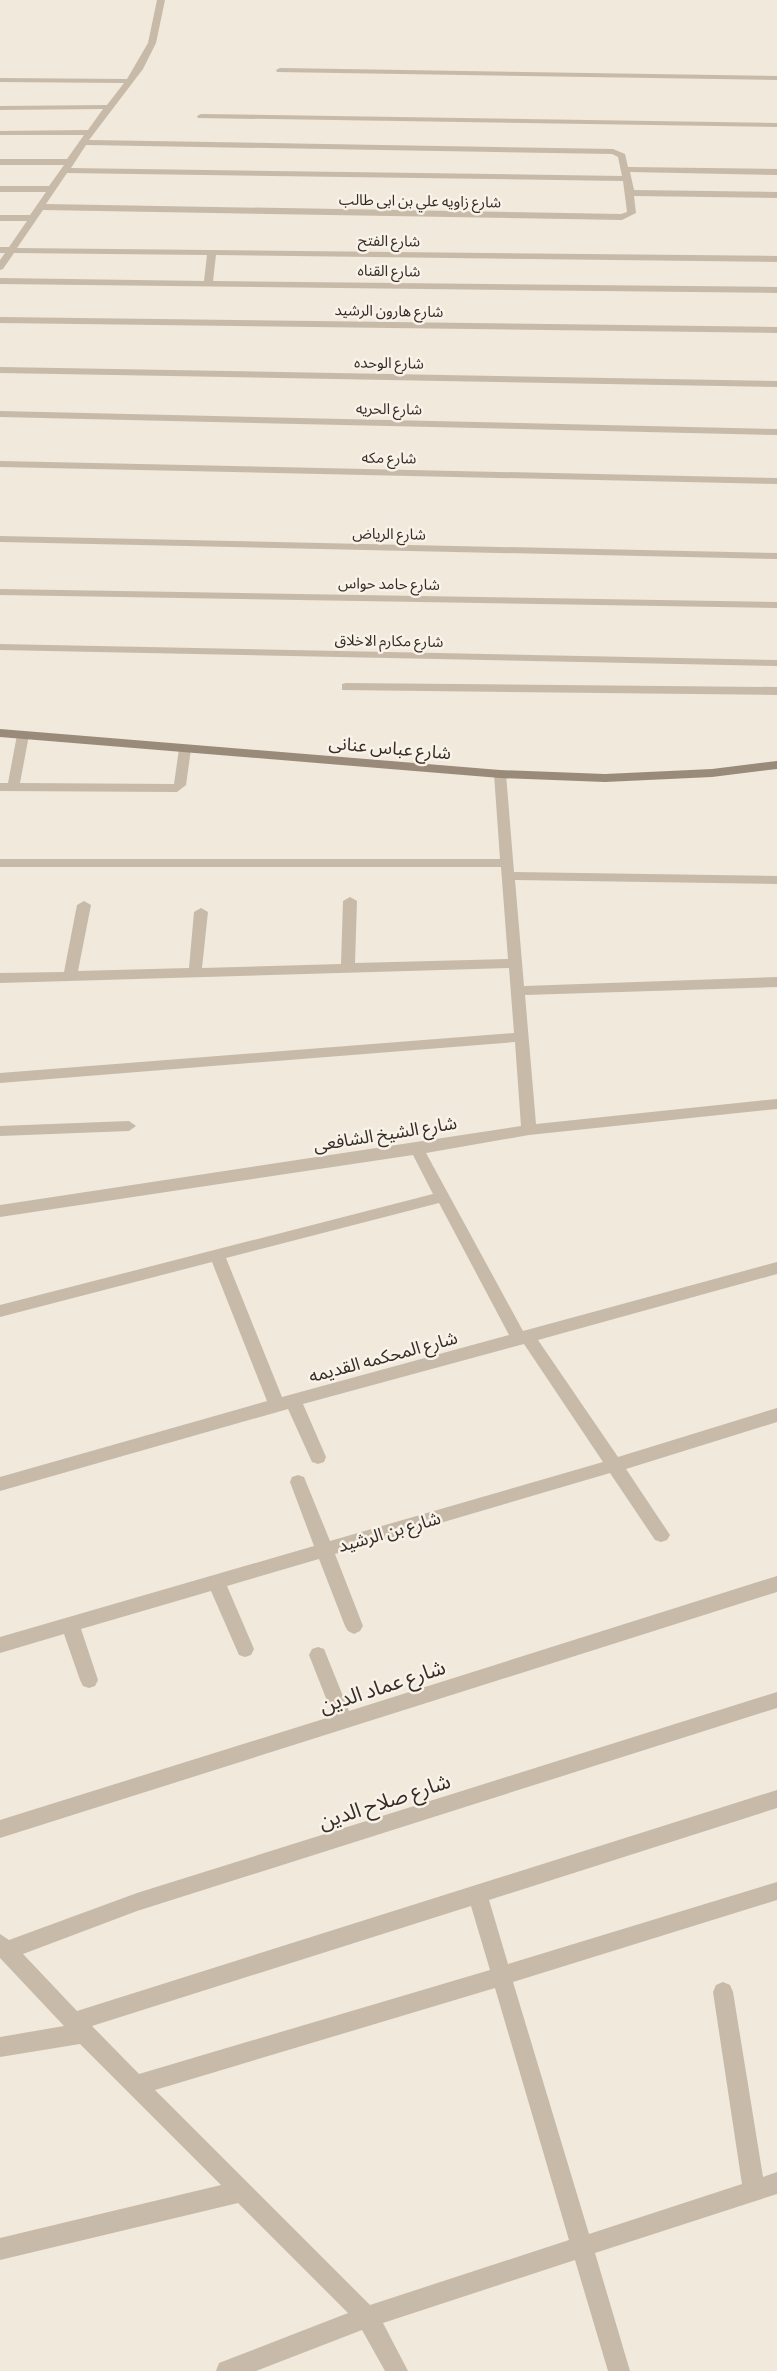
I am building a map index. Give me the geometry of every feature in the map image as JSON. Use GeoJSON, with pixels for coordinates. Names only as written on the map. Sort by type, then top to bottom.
{"type":"FeatureCollection","features":[{"type":"Feature","properties":{"kind":"street"},"geometry":{"type":"LineString","coordinates":[[0,267],[90,132],[130,81],[147,55],[161,0]]}},
{"type":"Feature","properties":{"kind":"street"},"geometry":{"type":"LineString","coordinates":[[280,70],[777,78]]}},
{"type":"Feature","properties":{"kind":"street"},"geometry":{"type":"LineString","coordinates":[[0,80],[130,81]]}},
{"type":"Feature","properties":{"kind":"street"},"geometry":{"type":"LineString","coordinates":[[0,108],[109,108]]}},
{"type":"Feature","properties":{"kind":"street"},"geometry":{"type":"LineString","coordinates":[[201,116],[777,125]]}},
{"type":"Feature","properties":{"kind":"street"},"geometry":{"type":"LineString","coordinates":[[0,133],[90,132]]}},
{"type":"Feature","properties":{"kind":"street"},"geometry":{"type":"LineString","coordinates":[[84,142],[613,152],[622,156],[630,194],[777,195]]}},
{"type":"Feature","properties":{"kind":"street"},"geometry":{"type":"LineString","coordinates":[[0,162],[70,162]]}},
{"type":"Feature","properties":{"kind":"street"},"geometry":{"type":"LineString","coordinates":[[624,169],[777,172]]}},
{"type":"Feature","properties":{"kind":"street"},"geometry":{"type":"LineString","coordinates":[[64,170],[627,179]]}},
{"type":"Feature","properties":{"kind":"street"},"geometry":{"type":"LineString","coordinates":[[0,189],[52,189]]}},
{"type":"Feature","properties":{"kind":"street","name":"شارع زاويه علي بن ابى طالب"},"geometry":{"type":"LineString","coordinates":[[40,207],[622,217],[632,213],[630,194]]}},
{"type":"Feature","properties":{"kind":"street"},"geometry":{"type":"LineString","coordinates":[[0,218],[33,218]]}},
{"type":"Feature","properties":{"kind":"street","name":"شارع الفتح"},"geometry":{"type":"LineString","coordinates":[[0,250],[777,259]]}},
{"type":"Feature","properties":{"kind":"street"},"geometry":{"type":"LineString","coordinates":[[208,283],[212,253]]}},
{"type":"Feature","properties":{"kind":"street","name":"شارع القناه"},"geometry":{"type":"LineString","coordinates":[[0,281],[777,290]]}},
{"type":"Feature","properties":{"kind":"street","name":"شارع هارون الرشيد"},"geometry":{"type":"LineString","coordinates":[[0,320],[777,330]]}},
{"type":"Feature","properties":{"kind":"street","name":"شارع الوحده"},"geometry":{"type":"LineString","coordinates":[[0,370],[777,384]]}},
{"type":"Feature","properties":{"kind":"street","name":"شارع الحريه"},"geometry":{"type":"LineString","coordinates":[[0,414],[777,432]]}},
{"type":"Feature","properties":{"kind":"street","name":"شارع مكه"},"geometry":{"type":"LineString","coordinates":[[0,464],[777,481]]}},
{"type":"Feature","properties":{"kind":"street","name":"شارع الرياض"},"geometry":{"type":"LineString","coordinates":[[0,539],[777,556]]}},
{"type":"Feature","properties":{"kind":"street","name":"شارع حامد حواس"},"geometry":{"type":"LineString","coordinates":[[0,592],[777,605]]}},
{"type":"Feature","properties":{"kind":"street","name":"شارع مكارم الاخلاق"},"geometry":{"type":"LineString","coordinates":[[0,647],[777,663]]}},
{"type":"Feature","properties":{"kind":"street"},"geometry":{"type":"LineString","coordinates":[[346,687],[777,691]]}},
{"type":"Feature","properties":{"kind":"street","name":"شارع عباس عنانى"},"geometry":{"type":"LineString","coordinates":[[0,733],[500,774],[605,778],[712,773],[777,765]]}},
{"type":"Feature","properties":{"kind":"street"},"geometry":{"type":"LineString","coordinates":[[23,735],[7,787],[177,788],[180,785],[186,748]]}},
{"type":"Feature","properties":{"kind":"street"},"geometry":{"type":"LineString","coordinates":[[500,774],[529,1130]]}},
{"type":"Feature","properties":{"kind":"street"},"geometry":{"type":"LineString","coordinates":[[0,863],[508,869],[777,880]]}},
{"type":"Feature","properties":{"kind":"street"},"geometry":{"type":"LineString","coordinates":[[348,968],[350,901]]}},
{"type":"Feature","properties":{"kind":"street"},"geometry":{"type":"LineString","coordinates":[[70,976],[84,906]]}},
{"type":"Feature","properties":{"kind":"street"},"geometry":{"type":"LineString","coordinates":[[195,972],[201,912]]}},
{"type":"Feature","properties":{"kind":"street"},"geometry":{"type":"LineString","coordinates":[[0,978],[516,963]]}},
{"type":"Feature","properties":{"kind":"street"},"geometry":{"type":"LineString","coordinates":[[518,990],[777,982]]}},
{"type":"Feature","properties":{"kind":"street"},"geometry":{"type":"LineString","coordinates":[[0,1078],[522,1037]]}},
{"type":"Feature","properties":{"kind":"street","name":"شارع الشيخ الشافعى"},"geometry":{"type":"LineString","coordinates":[[0,1211],[417,1149],[529,1130],[777,1104]]}},
{"type":"Feature","properties":{"kind":"street"},"geometry":{"type":"LineString","coordinates":[[0,1131],[129,1126]]}},
{"type":"Feature","properties":{"kind":"street"},"geometry":{"type":"LineString","coordinates":[[417,1149],[442,1197],[524,1338],[615,1465],[661,1535]]}},
{"type":"Feature","properties":{"kind":"street"},"geometry":{"type":"LineString","coordinates":[[0,1311],[442,1197]]}},
{"type":"Feature","properties":{"kind":"street"},"geometry":{"type":"LineString","coordinates":[[217,1254],[285,1403],[318,1457]]}},
{"type":"Feature","properties":{"kind":"street","name":"شارع المحكمه القديمه"},"geometry":{"type":"LineString","coordinates":[[0,1484],[285,1403],[777,1269]]}},
{"type":"Feature","properties":{"kind":"street","name":"شارع بن الرشيد"},"geometry":{"type":"LineString","coordinates":[[0,1645],[615,1465],[777,1415]]}},
{"type":"Feature","properties":{"kind":"street"},"geometry":{"type":"LineString","coordinates":[[298,1482],[354,1626]]}},
{"type":"Feature","properties":{"kind":"street"},"geometry":{"type":"LineString","coordinates":[[216,1581],[245,1649]]}},
{"type":"Feature","properties":{"kind":"street","name":"شارع عماد الدين"},"geometry":{"type":"LineString","coordinates":[[0,1829],[777,1584]]}},
{"type":"Feature","properties":{"kind":"street"},"geometry":{"type":"LineString","coordinates":[[70,1624],[89,1680]]}},
{"type":"Feature","properties":{"kind":"street"},"geometry":{"type":"LineString","coordinates":[[318,1655],[344,1720]]}},
{"type":"Feature","properties":{"kind":"street","name":"شارع صلاح الدين"},"geometry":{"type":"LineString","coordinates":[[3,1947],[137,1902],[777,1700]]}},
{"type":"Feature","properties":{"kind":"street"},"geometry":{"type":"LineString","coordinates":[[0,2047],[79,2027],[477,1894],[777,1799]]}},
{"type":"Feature","properties":{"kind":"street"},"geometry":{"type":"LineString","coordinates":[[137,2085],[777,1891]]}},
{"type":"Feature","properties":{"kind":"street"},"geometry":{"type":"LineString","coordinates":[[477,1894],[619,2371]]}},
{"type":"Feature","properties":{"kind":"street"},"geometry":{"type":"LineString","coordinates":[[3,1947],[79,2027],[367,2317],[397,2371]]}},
{"type":"Feature","properties":{"kind":"street"},"geometry":{"type":"LineString","coordinates":[[723,1992],[754,2190]]}},
{"type":"Feature","properties":{"kind":"street"},"geometry":{"type":"LineString","coordinates":[[227,2371],[367,2317],[777,2183]]}},
{"type":"Feature","properties":{"kind":"street"},"geometry":{"type":"LineString","coordinates":[[0,2249],[242,2191]]}}]}
